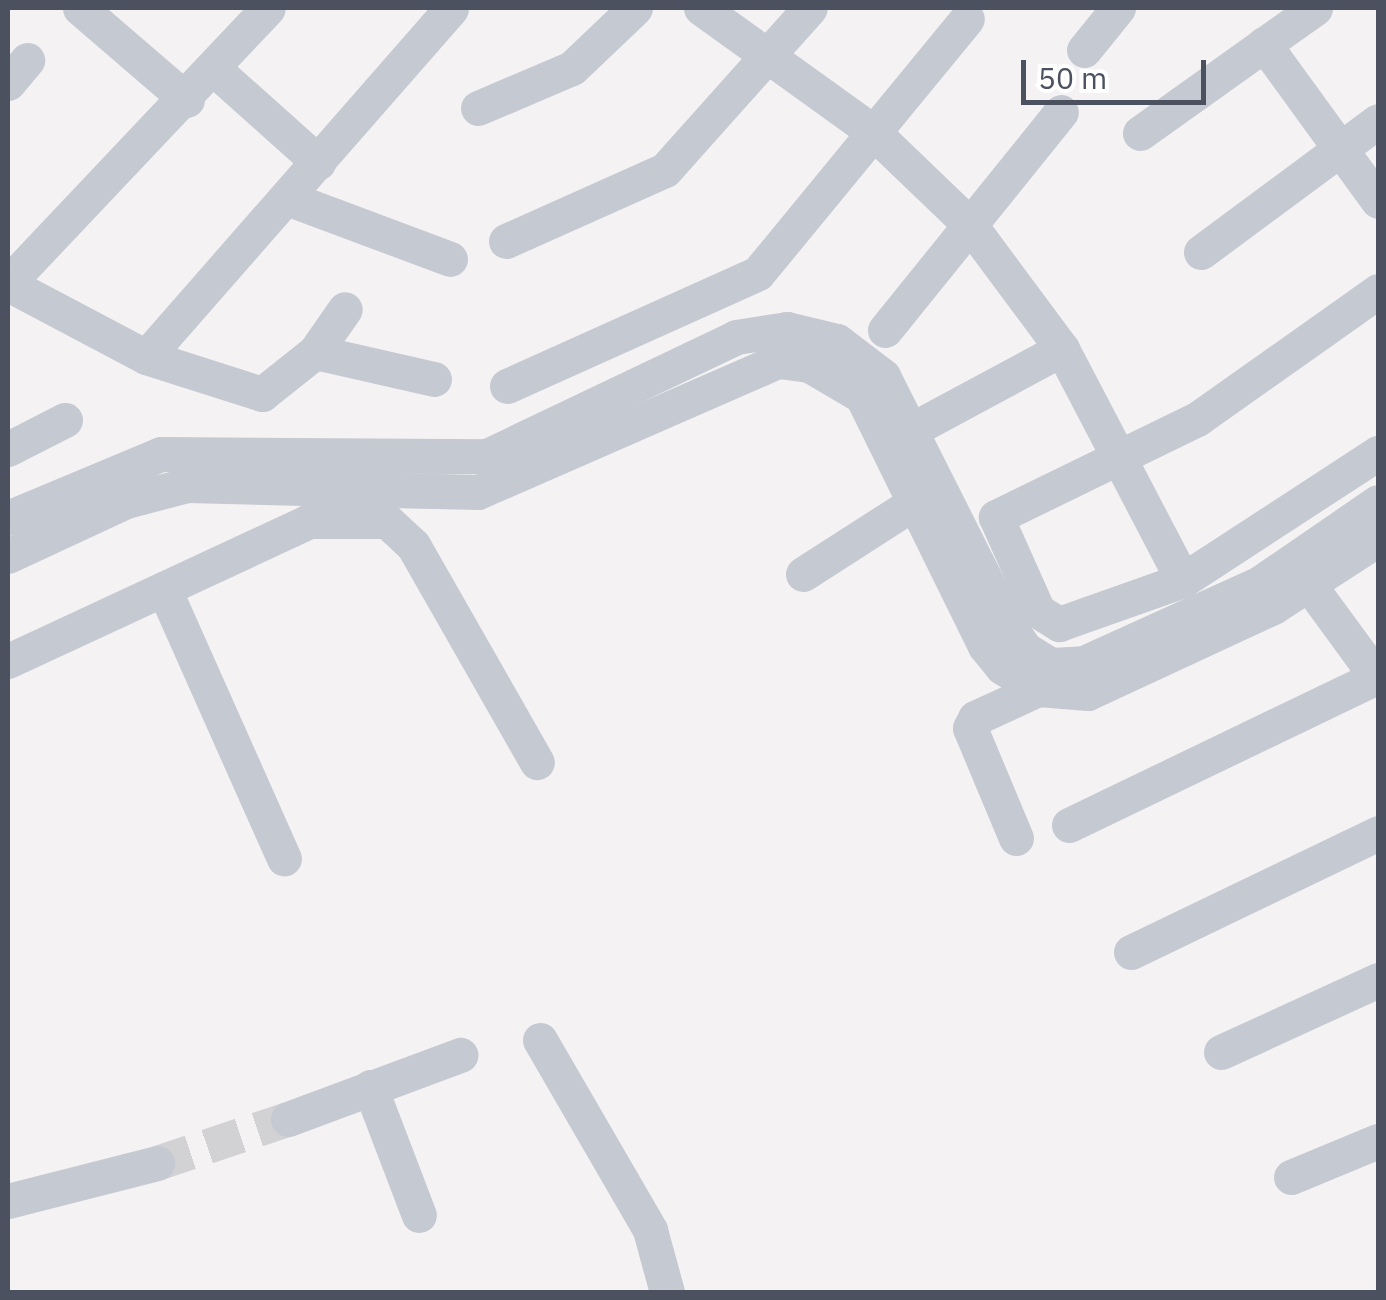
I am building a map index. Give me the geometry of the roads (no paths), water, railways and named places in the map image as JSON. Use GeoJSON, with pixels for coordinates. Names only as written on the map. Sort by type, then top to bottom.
{"type":"FeatureCollection","features":[{"type":"Feature","properties":{"kind":"street"},"geometry":{"type":"LineString","coordinates":[[80,8],[187,100]]}},
{"type":"Feature","properties":{"kind":"street"},"geometry":{"type":"LineString","coordinates":[[267,8],[187,100],[9,284],[146,357],[262,394],[315,352],[345,310]]}},
{"type":"Feature","properties":{"kind":"street"},"geometry":{"type":"LineString","coordinates":[[146,357],[452,8]]}},
{"type":"Feature","properties":{"kind":"street"},"geometry":{"type":"LineString","coordinates":[[478,108],[572,68],[635,8]]}},
{"type":"Feature","properties":{"kind":"street"},"geometry":{"type":"LineString","coordinates":[[701,8],[871,130],[970,225],[1062,349],[1182,580]]}},
{"type":"Feature","properties":{"kind":"street"},"geometry":{"type":"LineString","coordinates":[[506,240],[665,170],[810,8]]}},
{"type":"Feature","properties":{"kind":"street"},"geometry":{"type":"LineString","coordinates":[[1084,50],[1118,8]]}},
{"type":"Feature","properties":{"kind":"street"},"geometry":{"type":"LineString","coordinates":[[1140,132],[1315,8]]}},
{"type":"Feature","properties":{"kind":"street"},"geometry":{"type":"LineString","coordinates":[[508,386],[758,273],[871,130],[967,19]]}},
{"type":"Feature","properties":{"kind":"street"},"geometry":{"type":"LineString","coordinates":[[1264,44],[1378,201]]}},
{"type":"Feature","properties":{"kind":"street"},"geometry":{"type":"LineString","coordinates":[[214,69],[318,162]]}},
{"type":"Feature","properties":{"kind":"street"},"geometry":{"type":"LineString","coordinates":[[884,330],[1061,112]]}},
{"type":"Feature","properties":{"kind":"street"},"geometry":{"type":"LineString","coordinates":[[1201,252],[1378,121]]}},
{"type":"Feature","properties":{"kind":"street"},"geometry":{"type":"LineString","coordinates":[[286,198],[450,259]]}},
{"type":"Feature","properties":{"kind":"street"},"geometry":{"type":"LineString","coordinates":[[1378,291],[1197,419],[996,518],[1038,611],[1059,624],[1084,620],[1182,580],[1378,453]]}},
{"type":"Feature","properties":{"kind":"street"},"geometry":{"type":"LineString","coordinates":[[8,518],[161,454],[487,456],[761,330],[815,334],[856,351],[896,392],[1017,638],[1036,659],[1066,668],[1260,583],[1378,502]]}},
{"type":"Feature","properties":{"kind":"street"},"geometry":{"type":"LineString","coordinates":[[915,428],[1062,349]]}},
{"type":"Feature","properties":{"kind":"street"},"geometry":{"type":"LineString","coordinates":[[315,352],[434,379]]}},
{"type":"Feature","properties":{"kind":"street"},"geometry":{"type":"LineString","coordinates":[[8,556],[126,501],[186,484],[478,492],[778,361],[809,365],[862,396],[985,646],[1002,668],[1038,690]]}},
{"type":"Feature","properties":{"kind":"street"},"geometry":{"type":"LineString","coordinates":[[8,450],[65,420]]}},
{"type":"Feature","properties":{"kind":"street"},"geometry":{"type":"LineString","coordinates":[[804,574],[916,502]]}},
{"type":"Feature","properties":{"kind":"street"},"geometry":{"type":"LineString","coordinates":[[8,662],[309,521],[387,522],[413,545],[537,762]]}},
{"type":"Feature","properties":{"kind":"street"},"geometry":{"type":"LineString","coordinates":[[1016,838],[970,728],[975,718],[1038,690],[1088,693],[1310,586],[1378,539]]}},
{"type":"Feature","properties":{"kind":"street"},"geometry":{"type":"LineString","coordinates":[[1069,826],[1378,678],[1310,586]]}},
{"type":"Feature","properties":{"kind":"street"},"geometry":{"type":"LineString","coordinates":[[164,589],[284,858]]}},
{"type":"Feature","properties":{"kind":"street"},"geometry":{"type":"LineString","coordinates":[[1130,952],[1378,832]]}},
{"type":"Feature","properties":{"kind":"street"},"geometry":{"type":"LineString","coordinates":[[1222,1052],[1378,980]]}},
{"type":"Feature","properties":{"kind":"street"},"geometry":{"type":"LineString","coordinates":[[540,1040],[650,1230],[667,1292]]}},
{"type":"Feature","properties":{"kind":"street"},"geometry":{"type":"LineString","coordinates":[[288,1118],[460,1055]]}},
{"type":"Feature","properties":{"kind":"street"},"geometry":{"type":"LineString","coordinates":[[370,1087],[419,1215]]}},
{"type":"Feature","properties":{"kind":"street"},"geometry":{"type":"LineString","coordinates":[[1291,1177],[1378,1141]]}},
{"type":"Feature","properties":{"kind":"street"},"geometry":{"type":"LineString","coordinates":[[8,1200],[157,1163]]}},
{"type":"Feature","properties":{"kind":"tunnel"},"geometry":{"type":"LineString","coordinates":[[157,1163],[288,1119]]}}]}
